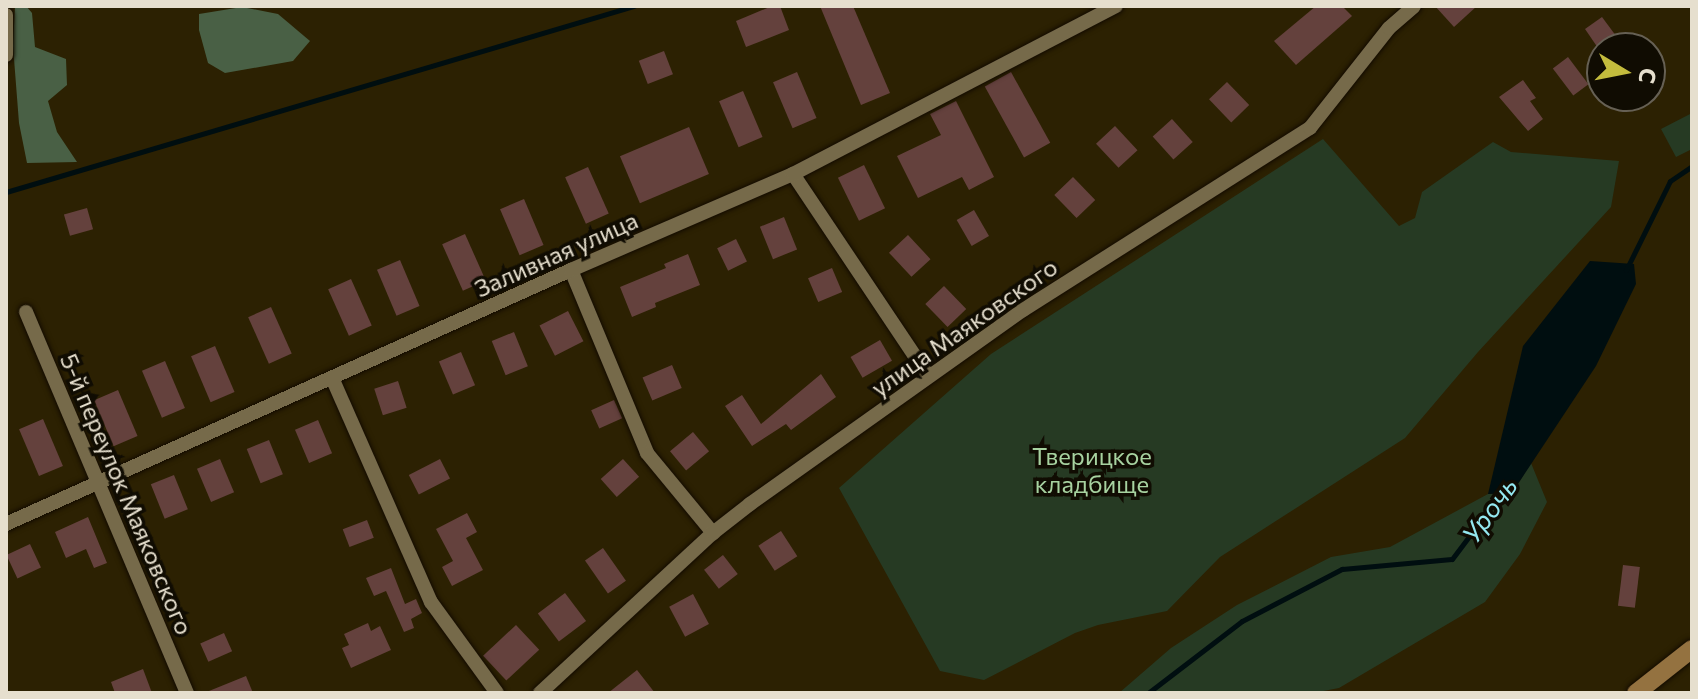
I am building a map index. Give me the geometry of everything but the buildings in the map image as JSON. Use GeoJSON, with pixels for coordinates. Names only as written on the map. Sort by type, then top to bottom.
{"type":"FeatureCollection","features":[{"type":"Feature","properties":{"kind":"main road"},"geometry":{"type":"LineString","coordinates":[[1636,693],[1692,649]]}},
{"type":"Feature","properties":{"kind":"street","name":"Заливная улица"},"geometry":{"type":"LineString","coordinates":[[6,524],[101,485],[571,270],[793,174],[1116,6]]}},
{"type":"Feature","properties":{"kind":"street","name":"улица Маяковского"},"geometry":{"type":"LineString","coordinates":[[540,693],[713,533],[928,376],[1037,302],[1310,128],[1389,28],[1414,6]]}},
{"type":"Feature","properties":{"kind":"street"},"geometry":{"type":"LineString","coordinates":[[6,15],[7,55]]}},
{"type":"Feature","properties":{"kind":"street"},"geometry":{"type":"LineString","coordinates":[[793,174],[928,376]]}},
{"type":"Feature","properties":{"kind":"street"},"geometry":{"type":"LineString","coordinates":[[571,270],[647,453],[713,533]]}},
{"type":"Feature","properties":{"kind":"street","name":"5-й переулок Маяковского"},"geometry":{"type":"LineString","coordinates":[[26,312],[187,693]]}},
{"type":"Feature","properties":{"kind":"street"},"geometry":{"type":"LineString","coordinates":[[333,380],[431,602],[497,693]]}},
{"type":"Feature","properties":{"kind":"green space"},"geometry":{"type":"Polygon","coordinates":[[[15,6],[26,6],[32,13],[35,47],[66,59],[67,85],[48,101],[57,132],[77,162],[27,163],[19,123],[13,46],[15,6]]]}},
{"type":"Feature","properties":{"kind":"green space"},"geometry":{"type":"Polygon","coordinates":[[[242,7],[278,14],[310,41],[293,61],[225,73],[208,63],[199,30],[199,14],[242,7]]]}},
{"type":"Feature","properties":{"kind":"green space"},"geometry":{"type":"Polygon","coordinates":[[[1692,113],[1692,149],[1676,157],[1661,129],[1692,113]]]}},
{"type":"Feature","properties":{"kind":"green space","name":"Тверицкое кладбище"},"geometry":{"type":"Polygon","coordinates":[[[1323,139],[1399,226],[1415,218],[1422,192],[1493,142],[1511,152],[1619,161],[1611,207],[1478,352],[1405,438],[1220,557],[1167,611],[1098,625],[1075,633],[984,680],[940,671],[839,488],[991,354],[1323,139]]]}},
{"type":"Feature","properties":{"kind":"green space"},"geometry":{"type":"Polygon","coordinates":[[[1531,463],[1547,502],[1520,554],[1485,602],[1339,688],[1313,693],[1119,693],[1171,648],[1237,605],[1331,557],[1390,547],[1488,494],[1512,493],[1531,463]]]}},
{"type":"Feature","properties":{"kind":"shaded area"},"geometry":{"type":"Polygon","coordinates":[[[1590,261],[1634,264],[1636,284],[1596,366],[1512,493],[1488,494],[1523,346],[1590,261]]]}},
{"type":"Feature","properties":{"kind":"waterway"},"geometry":{"type":"LineString","coordinates":[[6,192],[634,6]]}},
{"type":"Feature","properties":{"kind":"waterway","name":"Урочь"},"geometry":{"type":"LineString","coordinates":[[1626,270],[1670,181],[1692,166]]}},
{"type":"Feature","properties":{"kind":"waterway","name":"Урочь"},"geometry":{"type":"LineString","coordinates":[[1148,693],[1242,621],[1342,569],[1452,559],[1503,491]]}}]}
